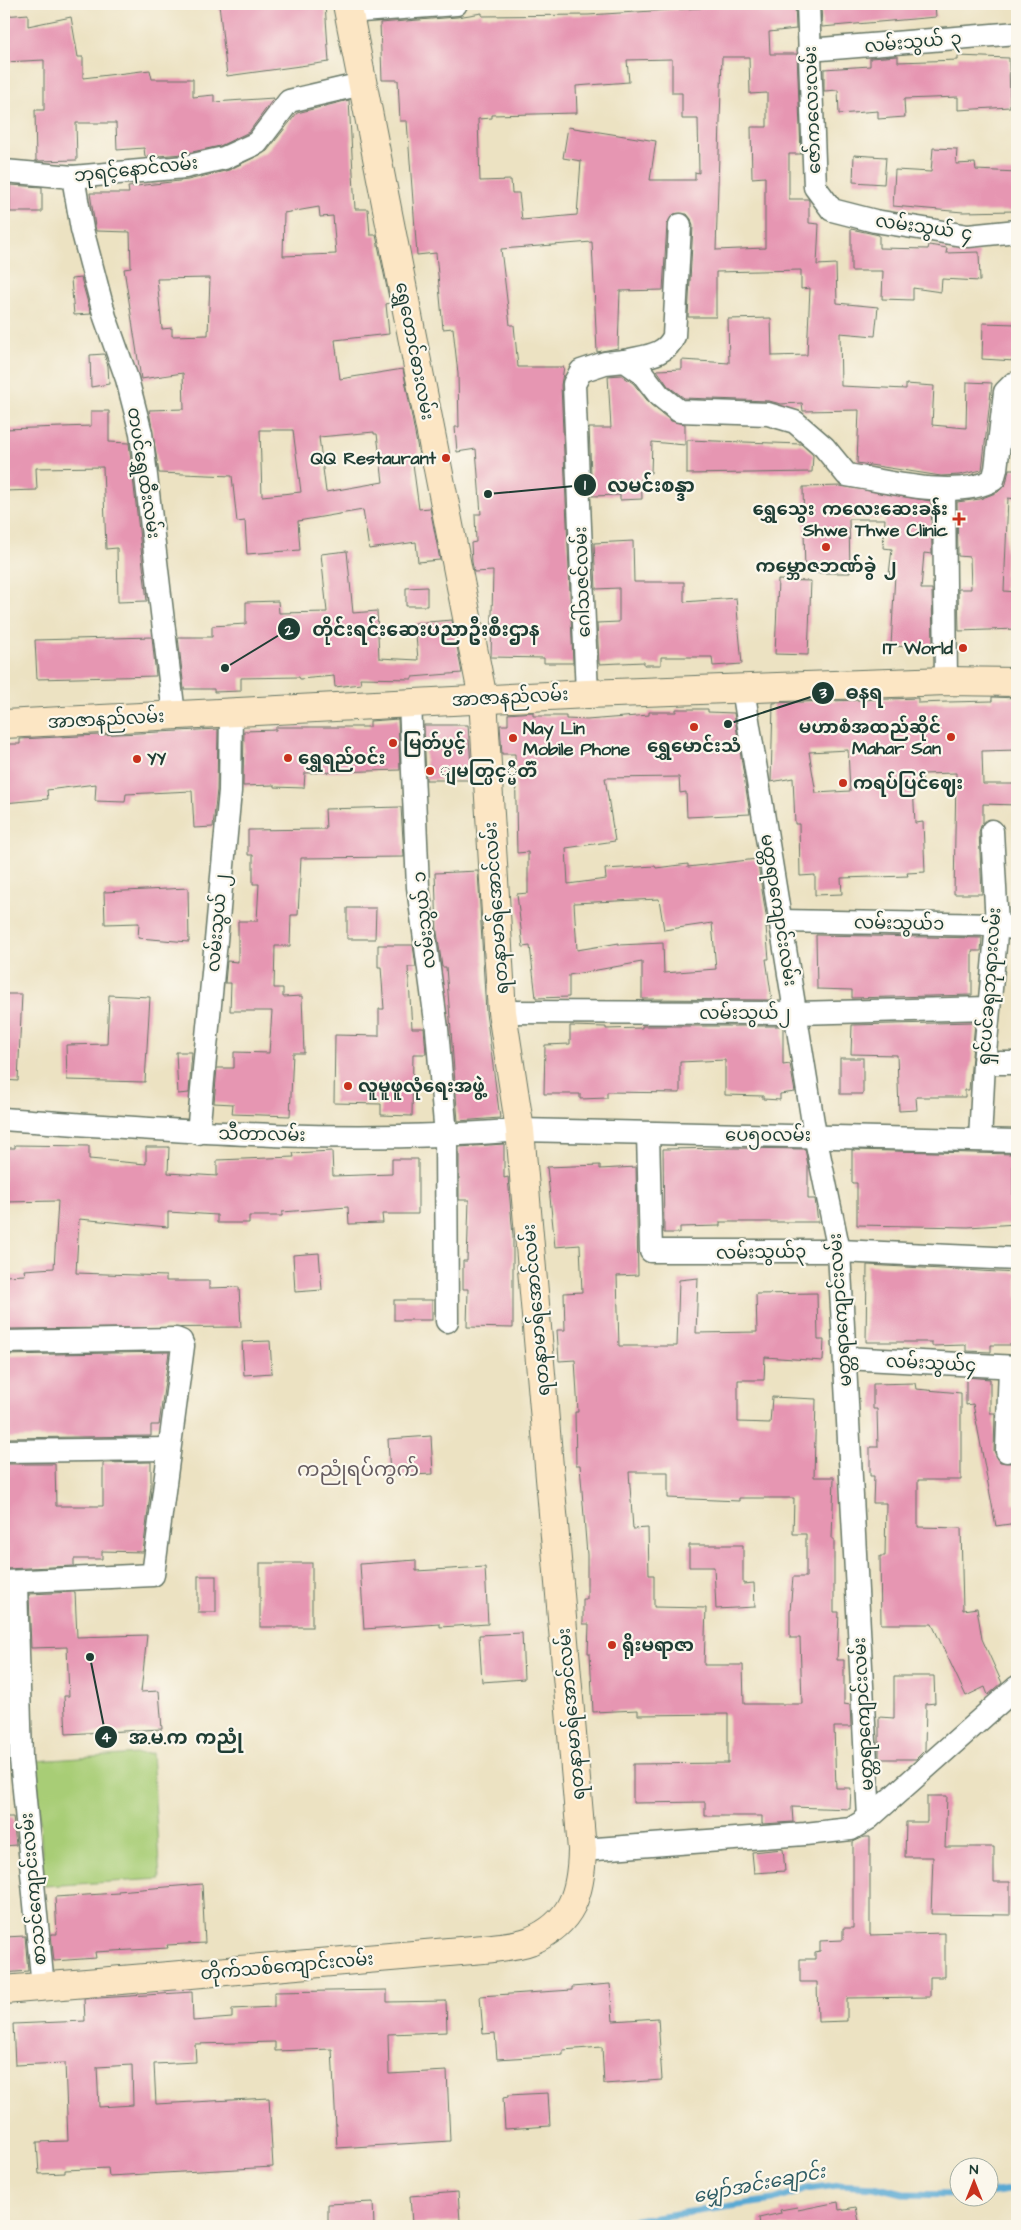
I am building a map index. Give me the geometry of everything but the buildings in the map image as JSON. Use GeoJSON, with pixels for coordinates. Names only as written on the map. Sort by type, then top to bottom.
{"type":"FeatureCollection","features":[{"type":"Feature","properties":{"kind":"street"},"geometry":{"type":"LineString","coordinates":[[348,8],[456,4]]}},
{"type":"Feature","properties":{"kind":"street","name":"ဇော်ကလေးလမ်း"},"geometry":{"type":"LineString","coordinates":[[808,4],[815,187],[832,210]]}},
{"type":"Feature","properties":{"kind":"street","name":"ရွှေတောင်ဓားလမ်း"},"geometry":{"type":"LineString","coordinates":[[348,8],[483,698]]}},
{"type":"Feature","properties":{"kind":"street","name":"လမ်းသွယ် ၃"},"geometry":{"type":"LineString","coordinates":[[809,50],[1017,33]]}},
{"type":"Feature","properties":{"kind":"street","name":"ဘုရင့်နောင်လမ်း"},"geometry":{"type":"LineString","coordinates":[[4,171],[73,177],[186,167],[224,158],[256,143],[289,102],[362,84]]}},
{"type":"Feature","properties":{"kind":"street","name":"တပင်ရွှေထီးလမ်း"},"geometry":{"type":"LineString","coordinates":[[73,177],[82,229],[105,317],[126,379],[141,433],[174,715]]}},
{"type":"Feature","properties":{"kind":"street","name":"လမ်းသွယ် ၄"},"geometry":{"type":"LineString","coordinates":[[832,210],[875,221],[968,236],[1017,231]]}},
{"type":"Feature","properties":{"kind":"street","name":"ဂေါ်သဇင်လမ်း"},"geometry":{"type":"LineString","coordinates":[[587,694],[574,384],[581,371],[605,363],[625,361],[663,352],[670,345],[674,336],[680,225]]}},
{"type":"Feature","properties":{"kind":"street"},"geometry":{"type":"LineString","coordinates":[[625,361],[642,372],[659,395],[679,411],[768,414],[795,422],[824,447],[847,475],[944,489],[984,485],[992,480],[996,470],[1005,392],[1013,384],[1017,384]]}},
{"type":"Feature","properties":{"kind":"street"},"geometry":{"type":"LineString","coordinates":[[944,489],[946,681]]}},
{"type":"Feature","properties":{"kind":"street","name":"အာဇာနည်လမ်း"},"geometry":{"type":"LineString","coordinates":[[4,724],[483,698],[946,681],[1017,682]]}},
{"type":"Feature","properties":{"kind":"street","name":"မတ္တရာကျောင်းလမ်း"},"geometry":{"type":"LineString","coordinates":[[743,689],[815,1135],[839,1251],[869,1818]]}},
{"type":"Feature","properties":{"kind":"street","name":"ရတနာမာရ်အောင်လမ်း"},"geometry":{"type":"LineString","coordinates":[[483,698],[502,1012],[520,1130],[582,1850],[581,1880],[563,1919]]}},
{"type":"Feature","properties":{"kind":"street","name":"လမ်းသွယ် ၁"},"geometry":{"type":"LineString","coordinates":[[410,702],[418,887],[437,1029],[446,1136],[447,1321]]}},
{"type":"Feature","properties":{"kind":"street","name":"လမ်းသွယ် ၂"},"geometry":{"type":"LineString","coordinates":[[198,1133],[230,791],[231,712]]}},
{"type":"Feature","properties":{"kind":"street","name":"ရှင်ပင်ခရုဘုရားလမ်း"},"geometry":{"type":"LineString","coordinates":[[980,1140],[989,1008],[1007,927],[992,831]]}},
{"type":"Feature","properties":{"kind":"street","name":"လမ်းသွယ်၁"},"geometry":{"type":"LineString","coordinates":[[781,921],[1007,927]]}},
{"type":"Feature","properties":{"kind":"street","name":"လမ်းသွယ်၂"},"geometry":{"type":"LineString","coordinates":[[502,1012],[796,1013],[989,1008]]}},
{"type":"Feature","properties":{"kind":"street"},"geometry":{"type":"LineString","coordinates":[[984,1062],[1017,1063]]}},
{"type":"Feature","properties":{"kind":"street","name":"သီတာလမ်း"},"geometry":{"type":"LineString","coordinates":[[4,1120],[198,1133],[446,1136],[520,1130]]}},
{"type":"Feature","properties":{"kind":"street","name":"ပေ၅၀လမ်း"},"geometry":{"type":"LineString","coordinates":[[520,1130],[1017,1140]]}},
{"type":"Feature","properties":{"kind":"street","name":"လမ်းသွယ်၃"},"geometry":{"type":"LineString","coordinates":[[648,1134],[651,1251],[839,1251],[1017,1260]]}},
{"type":"Feature","properties":{"kind":"street"},"geometry":{"type":"LineString","coordinates":[[4,1342],[176,1339],[181,1341],[183,1346],[153,1575],[10,1582]]}},
{"type":"Feature","properties":{"kind":"street","name":"လမ်းသွယ်၄"},"geometry":{"type":"LineString","coordinates":[[845,1358],[1014,1367]]}},
{"type":"Feature","properties":{"kind":"street"},"geometry":{"type":"LineString","coordinates":[[1007,1451],[1014,1367]]}},
{"type":"Feature","properties":{"kind":"street"},"geometry":{"type":"LineString","coordinates":[[4,1451],[169,1449]]}},
{"type":"Feature","properties":{"kind":"street","name":"စာသင်ကျောင်းလမ်း"},"geometry":{"type":"LineString","coordinates":[[10,1582],[12,1759],[43,1987]]}},
{"type":"Feature","properties":{"kind":"street","name":"မတ္တရာကျောင်းလမ်း"},"geometry":{"type":"LineString","coordinates":[[582,1850],[851,1829],[869,1818],[1017,1687]]}},
{"type":"Feature","properties":{"kind":"street","name":"တိုက်သစ်ကျောင်းလမ်း"},"geometry":{"type":"LineString","coordinates":[[4,1990],[484,1949],[529,1941],[563,1919]]}},
{"type":"Feature","properties":{"kind":"green space"},"geometry":{"type":"Polygon","coordinates":[[[152,1753],[160,1879],[44,1886],[36,1761],[152,1753]]]}},
{"type":"Feature","properties":{"kind":"waterway","name":"မျှော်အင်းချောင်း"},"geometry":{"type":"LineString","coordinates":[[595,2226],[773,2200],[806,2189],[838,2185],[874,2187],[903,2194],[948,2195]]}},
{"type":"Feature","properties":{"kind":"waterway","name":"မျှော်အင်းချောင်း"},"geometry":{"type":"LineString","coordinates":[[998,2192],[1017,2189]]}},
{"type":"Feature","properties":{"kind":"place","name":"QQ Restaurant"},"geometry":{"type":"Point","coordinates":[446,458]}},
{"type":"Feature","properties":{"kind":"place","name":"လမင်းစန္ဒာ"},"geometry":{"type":"Point","coordinates":[488,494]}},
{"type":"Feature","properties":{"kind":"place","name":"ရွှေသွေး ကလေးဆေးခန်း Shwe Thwe Clinic"},"geometry":{"type":"Point","coordinates":[959,519]}},
{"type":"Feature","properties":{"kind":"place","name":"ကမ္ဘောဇဘဏ်ခွဲ ၂"},"geometry":{"type":"Point","coordinates":[826,547]}},
{"type":"Feature","properties":{"kind":"place","name":"IT World"},"geometry":{"type":"Point","coordinates":[963,648]}},
{"type":"Feature","properties":{"kind":"place","name":"တိုင်းရင်းဆေးပညာဦးစီးဌာန"},"geometry":{"type":"Point","coordinates":[225,668]}},
{"type":"Feature","properties":{"kind":"place","name":"ဓနရ"},"geometry":{"type":"Point","coordinates":[728,724]}},
{"type":"Feature","properties":{"kind":"place","name":"ရွှေမောင်းသံ"},"geometry":{"type":"Point","coordinates":[694,727]}},
{"type":"Feature","properties":{"kind":"place","name":"မဟာစံအထည်ဆိုင် Mahar San"},"geometry":{"type":"Point","coordinates":[951,737]}},
{"type":"Feature","properties":{"kind":"place","name":"Nay Lin Mobile Phone"},"geometry":{"type":"Point","coordinates":[513,738]}},
{"type":"Feature","properties":{"kind":"place","name":"မြတ်ပွင့်"},"geometry":{"type":"Point","coordinates":[393,743]}},
{"type":"Feature","properties":{"kind":"place","name":"ရွှေရည်ဝင်း"},"geometry":{"type":"Point","coordinates":[288,758]}},
{"type":"Feature","properties":{"kind":"place","name":"YY"},"geometry":{"type":"Point","coordinates":[137,759]}},
{"type":"Feature","properties":{"kind":"place","name":"ျမတ္ပြင့္မိတၱဴ"},"geometry":{"type":"Point","coordinates":[430,771]}},
{"type":"Feature","properties":{"kind":"place","name":"ကရပ်ပြင်ဈေး"},"geometry":{"type":"Point","coordinates":[843,783]}},
{"type":"Feature","properties":{"kind":"place","name":"လူမူဖူလုံရေးအဖွဲ့"},"geometry":{"type":"Point","coordinates":[348,1086]}},
{"type":"Feature","properties":{"kind":"place","name":"ရိုးမရာဇာ"},"geometry":{"type":"Point","coordinates":[612,1645]}},
{"type":"Feature","properties":{"kind":"place","name":"အ.မ.က ကညုံ"},"geometry":{"type":"Point","coordinates":[90,1657]}},
{"type":"Feature","properties":{"kind":"district","name":"ကညုံရပ်ကွက်"},"geometry":{"type":"Point","coordinates":[358,1469]}}]}
